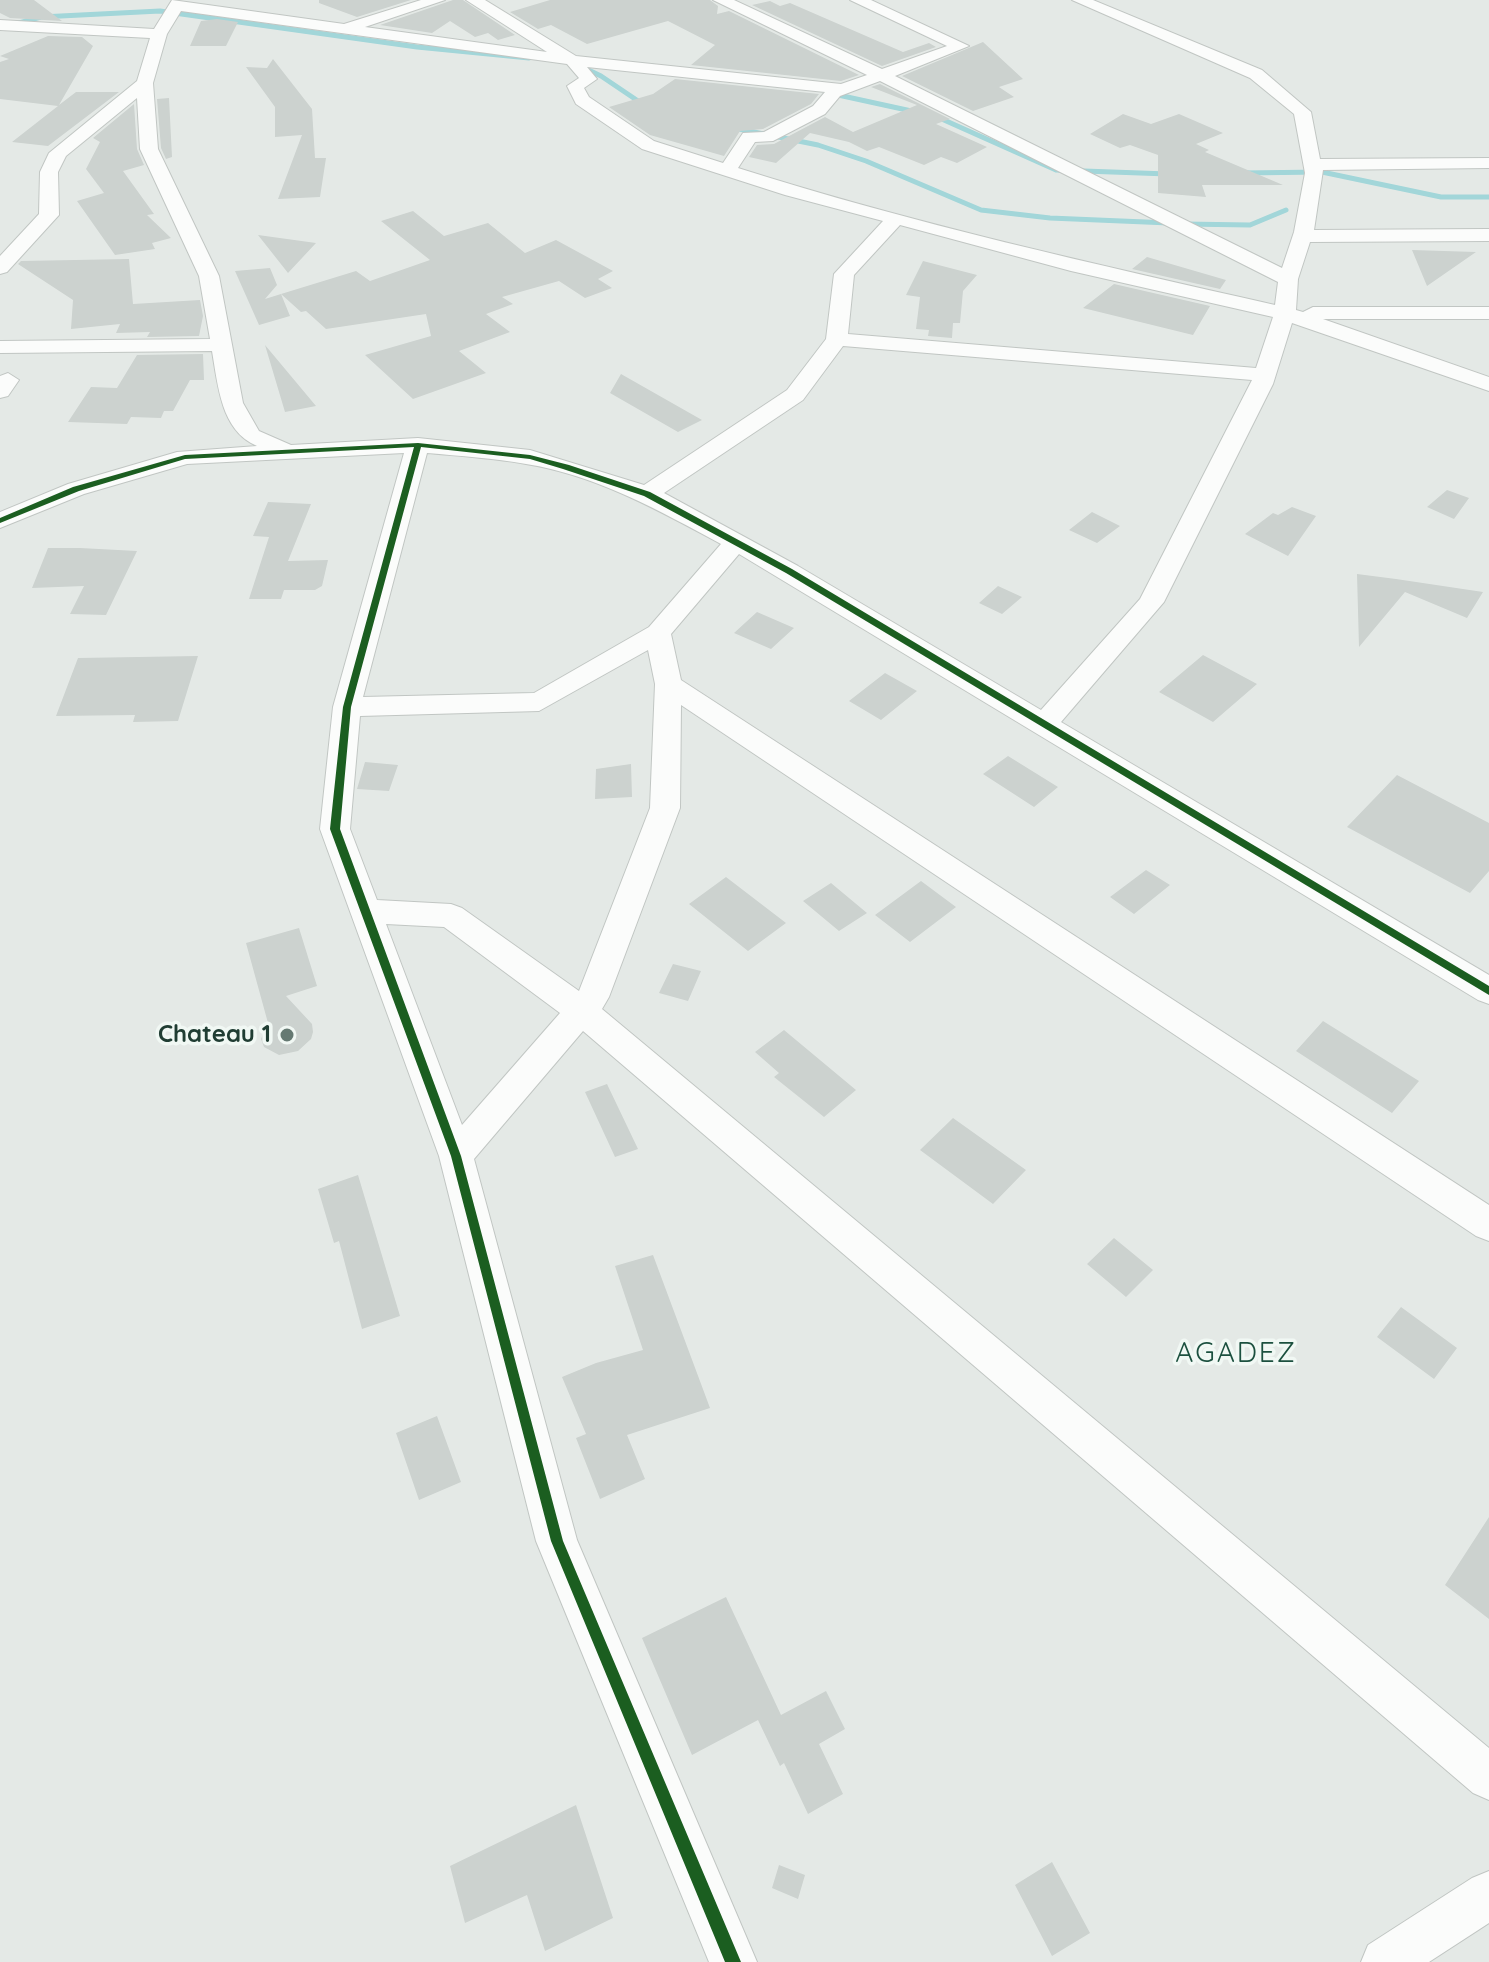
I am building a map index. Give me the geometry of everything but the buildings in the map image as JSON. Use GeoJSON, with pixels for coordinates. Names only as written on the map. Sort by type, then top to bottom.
{"type":"FeatureCollection","features":[{"type":"Feature","properties":{"kind":"street"},"geometry":{"type":"LineString","coordinates":[[340,30],[437,0]]}},
{"type":"Feature","properties":{"kind":"street"},"geometry":{"type":"LineString","coordinates":[[474,0],[572,60],[589,79],[575,86],[582,100],[648,145],[896,218],[1071,265],[1285,313],[1489,384]]}},
{"type":"Feature","properties":{"kind":"street"},"geometry":{"type":"LineString","coordinates":[[721,0],[881,75],[1288,279]]}},
{"type":"Feature","properties":{"kind":"street"},"geometry":{"type":"LineString","coordinates":[[728,170],[749,137],[767,137],[819,110],[834,92],[961,46],[858,0]]}},
{"type":"Feature","properties":{"kind":"street"},"geometry":{"type":"LineString","coordinates":[[1044,724],[1151,602],[1265,375],[1285,313],[1288,279],[1302,236],[1314,173],[1302,112],[1256,74],[1080,0]]}},
{"type":"Feature","properties":{"kind":"street"},"geometry":{"type":"LineString","coordinates":[[171,13],[145,83],[149,149],[209,276],[232,403],[250,435],[288,451]]}},
{"type":"Feature","properties":{"kind":"street"},"geometry":{"type":"LineString","coordinates":[[0,25],[171,13],[842,89]]}},
{"type":"Feature","properties":{"kind":"street"},"geometry":{"type":"LineString","coordinates":[[0,268],[49,215],[49,172],[58,153],[145,83]]}},
{"type":"Feature","properties":{"kind":"street"},"geometry":{"type":"LineString","coordinates":[[1312,165],[1489,163]]}},
{"type":"Feature","properties":{"kind":"street"},"geometry":{"type":"LineString","coordinates":[[647,494],[795,395],[837,339],[844,274],[896,218]]}},
{"type":"Feature","properties":{"kind":"street"},"geometry":{"type":"LineString","coordinates":[[1302,236],[1489,235]]}},
{"type":"Feature","properties":{"kind":"street"},"geometry":{"type":"LineString","coordinates":[[1285,313],[1489,313]]}},
{"type":"Feature","properties":{"kind":"street"},"geometry":{"type":"LineString","coordinates":[[837,339],[1265,375]]}},
{"type":"Feature","properties":{"kind":"street"},"geometry":{"type":"LineString","coordinates":[[0,347],[221,345]]}},
{"type":"Feature","properties":{"kind":"street"},"geometry":{"type":"LineString","coordinates":[[185,457],[218,432],[232,403]]}},
{"type":"Feature","properties":{"kind":"street"},"geometry":{"type":"LineString","coordinates":[[418,445],[347,707],[335,829],[456,1156],[557,1541],[733,1962]]}},
{"type":"Feature","properties":{"kind":"street"},"geometry":{"type":"LineString","coordinates":[[0,521],[76,489],[185,457],[418,445],[530,457],[647,494],[736,542],[1489,991]]}},
{"type":"Feature","properties":{"kind":"street"},"geometry":{"type":"LineString","coordinates":[[347,707],[539,702],[658,633],[736,542]]}},
{"type":"Feature","properties":{"kind":"street"},"geometry":{"type":"LineString","coordinates":[[456,1156],[593,997],[665,808],[668,684],[658,633]]}},
{"type":"Feature","properties":{"kind":"street"},"geometry":{"type":"LineString","coordinates":[[668,684],[1489,1225]]}},
{"type":"Feature","properties":{"kind":"street"},"geometry":{"type":"LineString","coordinates":[[365,911],[451,916],[583,1012],[1489,1777]]}},
{"type":"Feature","properties":{"kind":"street"},"geometry":{"type":"LineString","coordinates":[[1385,1962],[1489,1895]]}},
{"type":"Feature","properties":{"kind":"waterway"},"geometry":{"type":"LineString","coordinates":[[0,28],[41,17],[160,11],[417,47],[529,58]]}},
{"type":"Feature","properties":{"kind":"waterway"},"geometry":{"type":"LineString","coordinates":[[578,65],[601,76],[644,105]]}},
{"type":"Feature","properties":{"kind":"waterway"},"geometry":{"type":"LineString","coordinates":[[829,93],[916,112]]}},
{"type":"Feature","properties":{"kind":"waterway"},"geometry":{"type":"LineString","coordinates":[[935,116],[1056,170],[1168,174]]}},
{"type":"Feature","properties":{"kind":"waterway"},"geometry":{"type":"LineString","coordinates":[[739,129],[818,145],[866,161],[981,210],[1050,218],[1169,223]]}},
{"type":"Feature","properties":{"kind":"waterway"},"geometry":{"type":"LineString","coordinates":[[1243,173],[1322,172],[1441,197],[1489,197]]}},
{"type":"Feature","properties":{"kind":"waterway"},"geometry":{"type":"LineString","coordinates":[[1184,224],[1250,225],[1286,210]]}},
{"type":"Feature","properties":{"kind":"cycle path"},"geometry":{"type":"LineString","coordinates":[[418,445],[347,707],[335,829],[456,1156],[557,1541],[733,1962]]}},
{"type":"Feature","properties":{"kind":"cycle path"},"geometry":{"type":"LineString","coordinates":[[0,521],[76,489],[185,457],[418,445],[530,457],[566,467],[647,494],[789,571],[1489,991]]}},
{"type":"Feature","properties":{"kind":"place","name":"Chateau 1"},"geometry":{"type":"Point","coordinates":[287,1035]}},
{"type":"Feature","properties":{"kind":"district","name":"AGADEZ"},"geometry":{"type":"Point","coordinates":[1236,1354]}}]}
